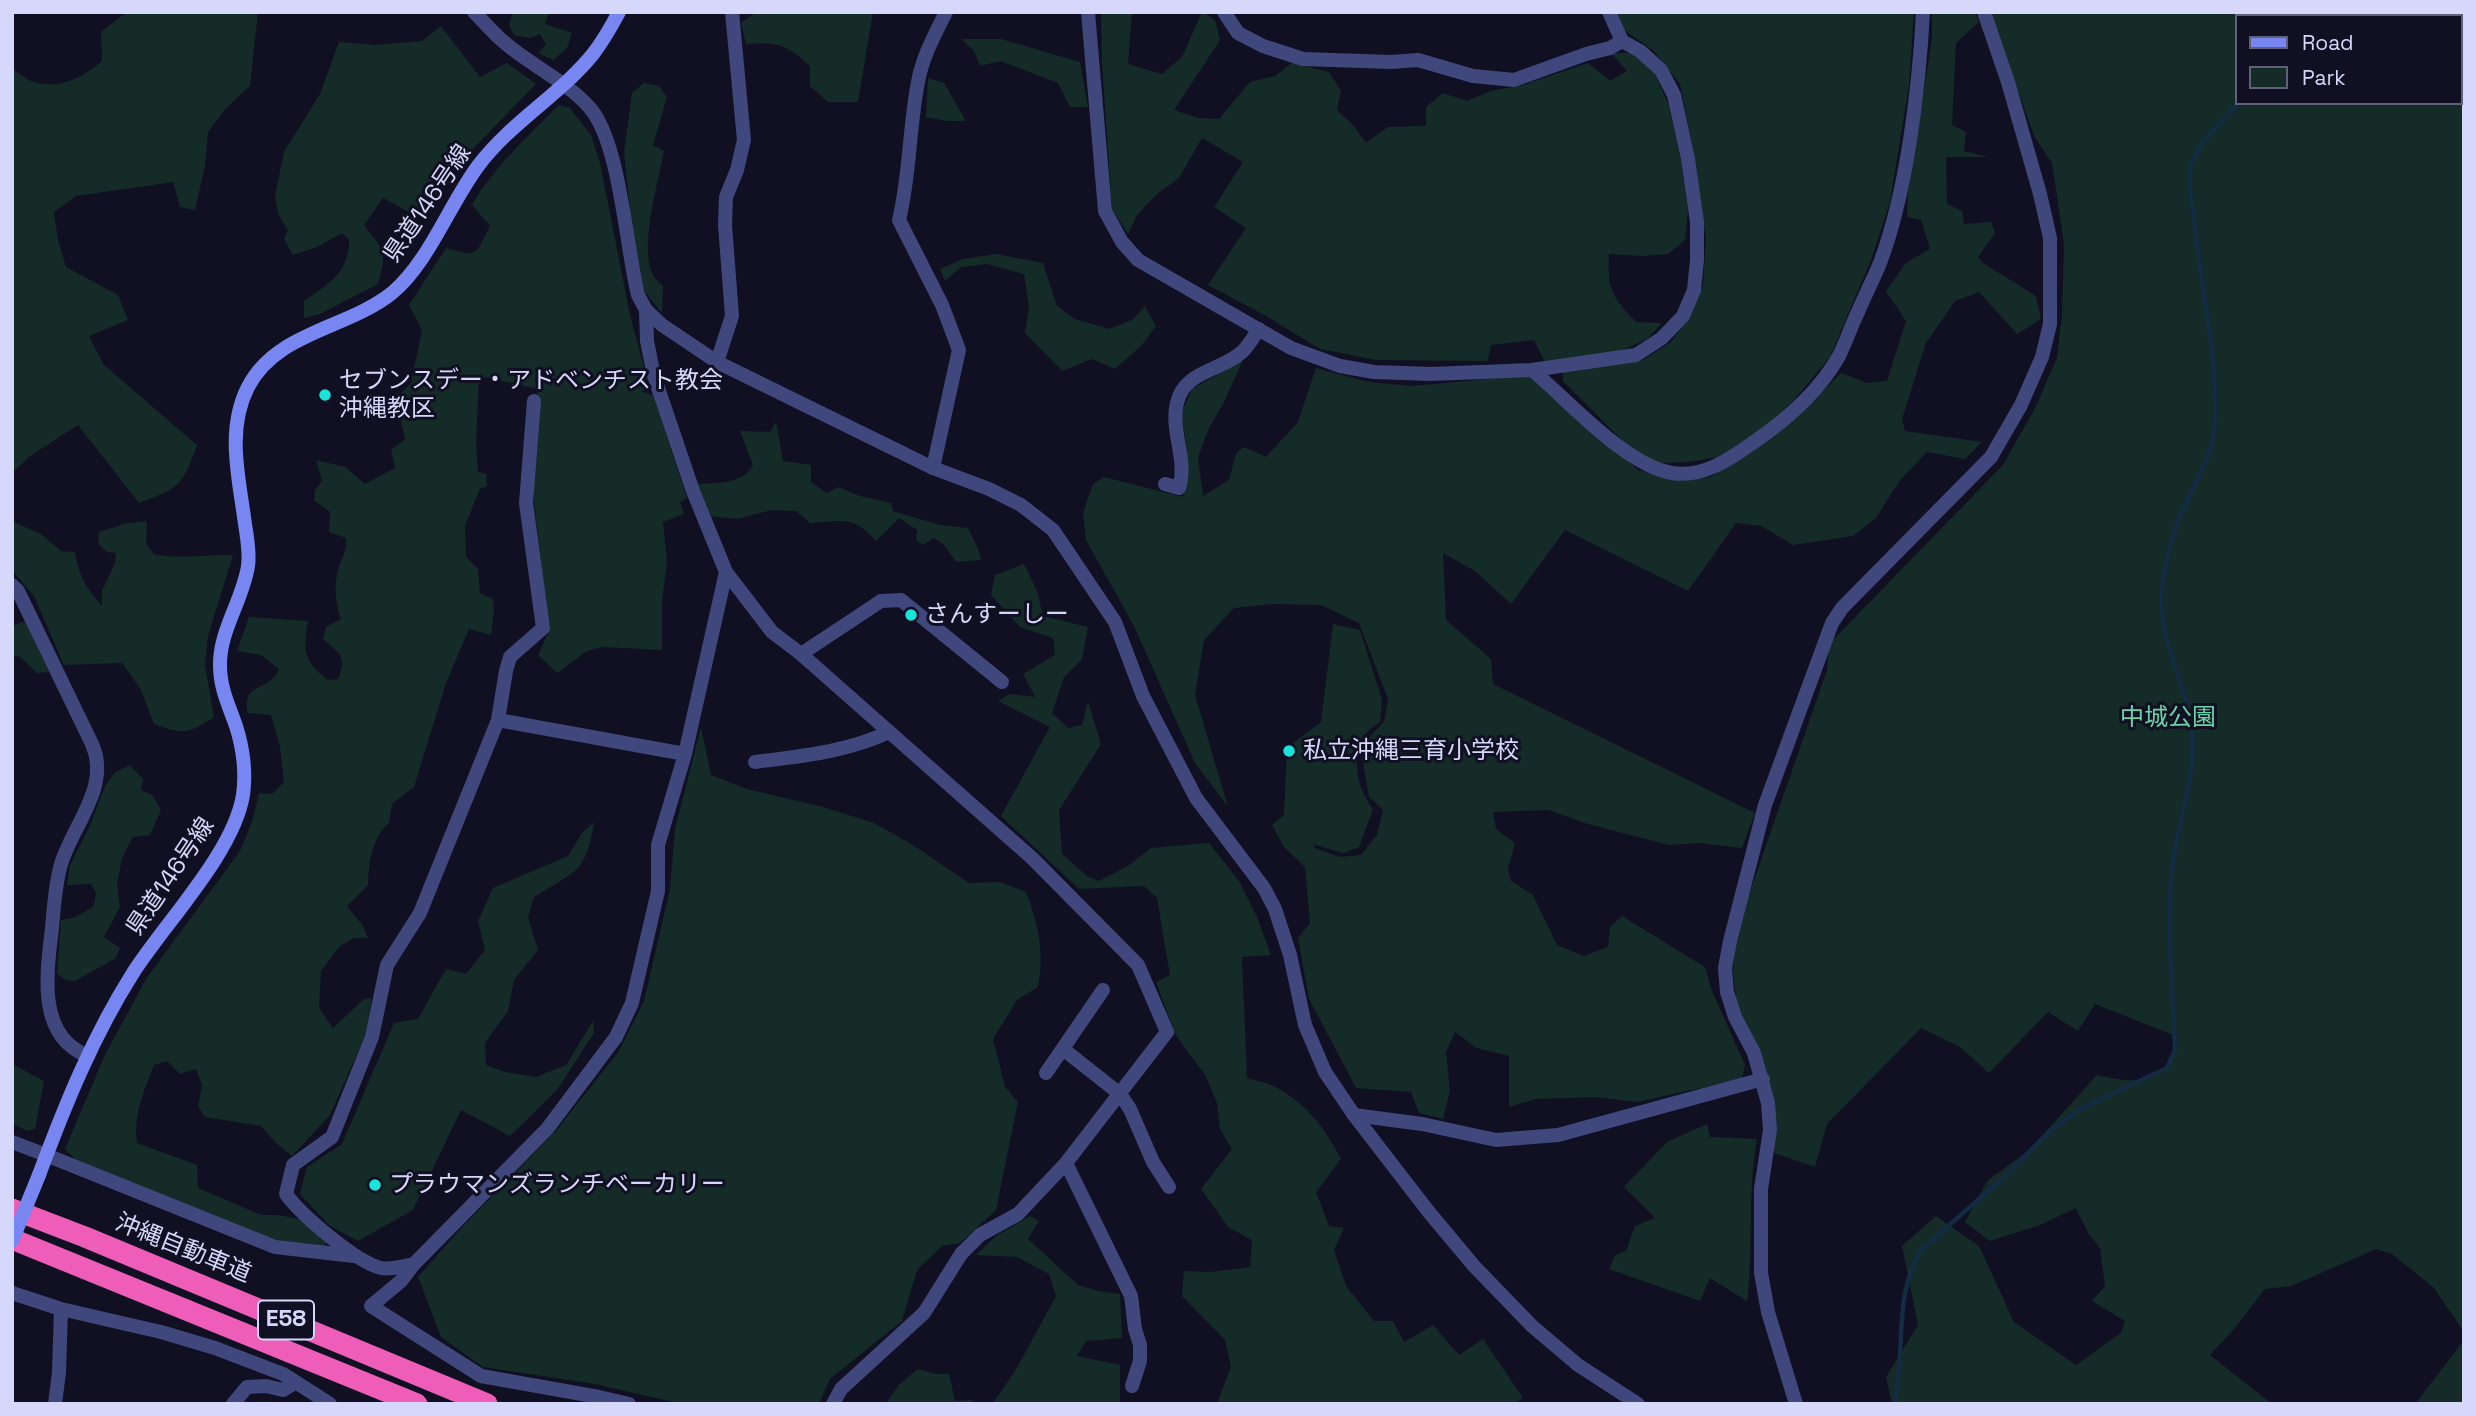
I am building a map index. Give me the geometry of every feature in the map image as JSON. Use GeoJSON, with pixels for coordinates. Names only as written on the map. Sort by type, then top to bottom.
{"type":"FeatureCollection","features":[{"type":"Feature","properties":{"kind":"highway","name":"沖縄自動車道"},"geometry":{"type":"LineString","coordinates":[[12,1209],[487,1404]]}},
{"type":"Feature","properties":{"kind":"highway","name":"E58"},"geometry":{"type":"LineString","coordinates":[[12,1240],[417,1404]]}},
{"type":"Feature","properties":{"kind":"main road","name":"県道146号線"},"geometry":{"type":"LineString","coordinates":[[12,1240],[101,1028],[134,972],[228,838],[239,814],[243,792],[241,749],[221,681],[219,662],[222,642],[245,583],[249,562],[235,447],[241,403],[250,384],[261,368],[280,351],[368,310],[393,292],[413,271],[481,162],[523,118],[591,56],[619,12]]}},
{"type":"Feature","properties":{"kind":"street"},"geometry":{"type":"LineString","coordinates":[[474,12],[504,43],[563,84],[592,111],[611,154],[638,295],[646,310],[662,325],[717,362],[933,468],[989,489],[1021,505],[1053,530],[1115,622],[1143,696],[1196,798],[1264,888],[1275,909],[1290,955],[1310,1038],[1325,1072],[1354,1115],[1467,1257],[1532,1326],[1578,1365],[1638,1404]]}},
{"type":"Feature","properties":{"kind":"street"},"geometry":{"type":"LineString","coordinates":[[717,362],[732,317],[725,225],[726,197],[737,170],[744,140],[732,12]]}},
{"type":"Feature","properties":{"kind":"street"},"geometry":{"type":"LineString","coordinates":[[933,468],[959,350],[942,305],[899,220],[906,189],[918,80],[933,37],[946,12]]}},
{"type":"Feature","properties":{"kind":"street"},"geometry":{"type":"LineString","coordinates":[[1088,12],[1105,211],[1122,242],[1138,260],[1291,348],[1340,366],[1374,372],[1431,374],[1532,370],[1636,355],[1662,338],[1683,316],[1694,290],[1697,222],[1688,159],[1674,95],[1661,70],[1640,51],[1622,41],[1609,12]]}},
{"type":"Feature","properties":{"kind":"street"},"geometry":{"type":"LineString","coordinates":[[1224,12],[1238,33],[1263,46],[1303,59],[1391,62],[1418,60],[1473,76],[1514,80],[1610,48],[1622,41]]}},
{"type":"Feature","properties":{"kind":"street"},"geometry":{"type":"LineString","coordinates":[[1532,370],[1617,445],[1643,464],[1672,473],[1711,469],[1777,426],[1815,388],[1839,356],[1880,262],[1900,195],[1919,71],[1923,12]]}},
{"type":"Feature","properties":{"kind":"street"},"geometry":{"type":"LineString","coordinates":[[1796,1404],[1768,1312],[1761,1273],[1761,1189],[1770,1130],[1768,1103],[1754,1053],[1727,992],[1725,968],[1765,805],[1832,623],[1842,608],[1991,457],[2021,405],[2042,358],[2050,324],[2050,238],[2008,82],[1984,12]]}},
{"type":"Feature","properties":{"kind":"street"},"geometry":{"type":"LineString","coordinates":[[646,310],[647,341],[654,376],[693,491],[726,572],[772,632],[801,654],[1031,858],[1139,965],[1167,1032],[1066,1163],[1018,1214],[980,1235],[961,1254],[924,1313],[841,1389],[833,1404]]}},
{"type":"Feature","properties":{"kind":"street"},"geometry":{"type":"LineString","coordinates":[[1165,484],[1179,488],[1183,476],[1174,420],[1177,399],[1192,378],[1242,352],[1259,329]]}},
{"type":"Feature","properties":{"kind":"street"},"geometry":{"type":"LineString","coordinates":[[414,1264],[383,1269],[356,1257],[294,1206],[286,1194],[293,1165],[332,1137],[373,1037],[387,965],[420,913],[498,720],[510,657],[543,628],[526,503],[534,401]]}},
{"type":"Feature","properties":{"kind":"street"},"geometry":{"type":"LineString","coordinates":[[629,1404],[598,1401],[481,1376],[371,1306],[401,1281],[414,1264],[547,1129],[616,1037],[637,985],[658,891],[658,845],[685,754],[726,572]]}},
{"type":"Feature","properties":{"kind":"street"},"geometry":{"type":"LineString","coordinates":[[12,585],[18,592],[92,744],[99,769],[95,789],[61,865],[46,976],[50,1006],[57,1029],[74,1051],[88,1056]]}},
{"type":"Feature","properties":{"kind":"street"},"geometry":{"type":"LineString","coordinates":[[801,654],[881,601],[901,600],[1002,682]]}},
{"type":"Feature","properties":{"kind":"street"},"geometry":{"type":"LineString","coordinates":[[498,720],[685,754]]}},
{"type":"Feature","properties":{"kind":"street"},"geometry":{"type":"LineString","coordinates":[[755,762],[838,751],[867,743],[889,732]]}},
{"type":"Feature","properties":{"kind":"street"},"geometry":{"type":"LineString","coordinates":[[1046,1073],[1103,990]]}},
{"type":"Feature","properties":{"kind":"street"},"geometry":{"type":"LineString","coordinates":[[1063,1049],[1120,1094],[1130,1109],[1153,1162],[1169,1187]]}},
{"type":"Feature","properties":{"kind":"street"},"geometry":{"type":"LineString","coordinates":[[1354,1115],[1422,1124],[1496,1140],[1558,1135],[1763,1079]]}},
{"type":"Feature","properties":{"kind":"street"},"geometry":{"type":"LineString","coordinates":[[12,1142],[275,1247],[356,1257]]}},
{"type":"Feature","properties":{"kind":"street"},"geometry":{"type":"LineString","coordinates":[[1066,1163],[1131,1296],[1140,1345],[1140,1361],[1132,1385]]}},
{"type":"Feature","properties":{"kind":"street"},"geometry":{"type":"LineString","coordinates":[[12,1293],[61,1309],[160,1332],[215,1349],[283,1374],[330,1404]]}},
{"type":"Feature","properties":{"kind":"street"},"geometry":{"type":"LineString","coordinates":[[55,1404],[61,1309]]}},
{"type":"Feature","properties":{"kind":"street"},"geometry":{"type":"LineString","coordinates":[[233,1404],[247,1387],[266,1386],[282,1390],[296,1382]]}},
{"type":"Feature","properties":{"kind":"green space"},"geometry":{"type":"Polygon","coordinates":[[[127,12],[258,12],[250,86],[225,109],[208,132],[205,166],[195,210],[180,207],[173,182],[76,196],[54,212],[66,267],[118,295],[128,320],[89,336],[104,365],[197,445],[188,469],[178,484],[139,503],[78,425],[30,456],[12,473],[12,68],[28,80],[41,84],[60,84],[87,73],[102,61],[101,32],[127,12]]]}},
{"type":"Feature","properties":{"kind":"green space"},"geometry":{"type":"Polygon","coordinates":[[[513,12],[549,12],[545,24],[572,33],[567,48],[553,60],[538,53],[546,45],[540,34],[530,38],[514,35],[509,25],[513,12]]]}},
{"type":"Feature","properties":{"kind":"green space"},"geometry":{"type":"Polygon","coordinates":[[[756,12],[873,12],[858,102],[828,102],[810,86],[810,66],[788,49],[774,44],[746,44],[741,23],[756,12]]]}},
{"type":"Feature","properties":{"kind":"green space"},"geometry":{"type":"Polygon","coordinates":[[[1101,12],[1132,12],[1128,64],[1162,74],[1182,57],[1202,12],[1215,20],[1220,40],[1174,110],[1198,118],[1219,119],[1250,82],[1275,76],[1292,63],[1329,72],[1341,91],[1337,110],[1353,125],[1366,143],[1388,127],[1426,126],[1426,107],[1443,93],[1467,101],[1491,91],[1523,85],[1588,63],[1610,81],[1627,71],[1611,53],[1633,53],[1653,70],[1668,103],[1681,161],[1688,211],[1685,240],[1668,254],[1609,254],[1609,276],[1616,299],[1636,322],[1662,323],[1647,339],[1616,353],[1545,362],[1534,340],[1491,345],[1488,361],[1376,360],[1320,349],[1208,285],[1246,228],[1214,207],[1243,162],[1202,138],[1179,178],[1157,194],[1137,215],[1128,234],[1112,209],[1101,12]]]}},
{"type":"Feature","properties":{"kind":"green space"},"geometry":{"type":"Polygon","coordinates":[[[1616,12],[1914,12],[1909,85],[1890,202],[1871,260],[1830,357],[1793,401],[1762,430],[1718,457],[1688,462],[1655,463],[1625,443],[1563,381],[1563,372],[1643,360],[1671,342],[1690,316],[1703,285],[1706,239],[1680,84],[1654,51],[1624,30],[1616,12]]]}},
{"type":"Feature","properties":{"kind":"green space"},"geometry":{"type":"Polygon","coordinates":[[[1932,12],[1975,12],[1979,22],[1956,43],[1952,125],[1966,132],[1964,151],[1988,157],[1946,157],[1947,204],[1962,211],[1964,224],[1991,222],[1995,233],[1978,257],[1983,263],[2036,296],[2041,319],[2017,334],[1979,292],[1955,301],[1926,343],[1902,419],[1905,431],[1982,442],[1965,459],[1927,452],[1900,480],[1876,518],[1853,536],[1793,545],[1761,526],[1736,523],[1688,591],[1565,530],[1511,604],[1475,571],[1443,553],[1446,620],[1491,659],[1493,684],[1755,813],[1742,848],[1700,843],[1669,845],[1588,824],[1548,810],[1493,812],[1496,829],[1515,843],[1508,869],[1511,881],[1533,895],[1557,945],[1584,956],[1608,947],[1610,927],[1622,916],[1705,967],[1712,991],[1745,1065],[1742,1079],[1637,1102],[1595,1097],[1536,1099],[1509,1107],[1509,1056],[1477,1048],[1455,1032],[1446,1052],[1450,1091],[1443,1119],[1419,1113],[1411,1092],[1356,1088],[1309,999],[1298,938],[1310,923],[1305,867],[1284,847],[1272,825],[1284,815],[1287,748],[1321,722],[1333,624],[1360,630],[1382,700],[1380,722],[1363,739],[1357,762],[1361,787],[1373,809],[1359,847],[1343,853],[1313,844],[1315,848],[1340,857],[1361,855],[1377,835],[1383,810],[1369,797],[1361,751],[1384,722],[1388,699],[1359,623],[1321,605],[1273,604],[1234,608],[1204,640],[1195,695],[1228,807],[1195,763],[1134,626],[1086,540],[1083,513],[1093,484],[1104,477],[1183,497],[1187,480],[1187,449],[1181,414],[1192,389],[1243,360],[1209,428],[1198,457],[1203,496],[1229,480],[1236,453],[1244,447],[1266,457],[1298,422],[1316,368],[1368,382],[1413,386],[1529,375],[1638,470],[1673,478],[1710,477],[1750,453],[1799,414],[1841,373],[1867,383],[1887,381],[1906,321],[1886,291],[1906,263],[1930,249],[1921,220],[1907,217],[1908,191],[1932,39],[1932,12]]]}},
{"type":"Feature","properties":{"kind":"green space","name":"中城公園"},"geometry":{"type":"Polygon","coordinates":[[[1990,12],[2464,12],[2464,1332],[2434,1288],[2392,1254],[2376,1249],[2291,1286],[2265,1289],[2210,1355],[2272,1404],[1892,1404],[1886,1377],[1918,1325],[1902,1246],[1936,1216],[1979,1246],[2014,1322],[2076,1365],[2121,1333],[2125,1321],[2092,1301],[2105,1286],[2100,1248],[2088,1233],[2076,1208],[2040,1225],[1990,1241],[1965,1222],[1988,1180],[2028,1151],[2097,1075],[2132,1080],[2148,1078],[2165,1071],[2178,1037],[2095,1004],[2078,1031],[2048,1012],[1989,1073],[1960,1047],[1921,1028],[1827,1124],[1815,1167],[1774,1153],[1776,1133],[1770,1084],[1737,1007],[1733,972],[1736,932],[1827,670],[1829,644],[2003,465],[2034,410],[2057,358],[2062,315],[2064,244],[2052,163],[2034,136],[1990,12]]]}},
{"type":"Feature","properties":{"kind":"green space"},"geometry":{"type":"Polygon","coordinates":[[[441,26],[480,77],[507,63],[536,84],[470,152],[422,219],[383,198],[364,225],[382,252],[383,265],[378,284],[320,314],[304,318],[304,301],[329,283],[341,269],[346,261],[349,240],[342,233],[317,247],[293,255],[284,239],[288,230],[278,214],[275,196],[284,152],[320,94],[339,42],[374,45],[422,41],[441,26]]]}},
{"type":"Feature","properties":{"kind":"green space"},"geometry":{"type":"Polygon","coordinates":[[[961,39],[1001,39],[1080,62],[1088,107],[1070,107],[1058,83],[1000,61],[980,66],[974,51],[961,39]]]}},
{"type":"Feature","properties":{"kind":"green space"},"geometry":{"type":"Polygon","coordinates":[[[928,78],[944,83],[966,121],[926,117],[928,78]]]}},
{"type":"Feature","properties":{"kind":"green space"},"geometry":{"type":"Polygon","coordinates":[[[644,83],[659,86],[667,97],[653,145],[664,151],[651,213],[648,246],[652,273],[663,286],[662,313],[645,292],[636,266],[624,152],[632,93],[644,83]]]}},
{"type":"Feature","properties":{"kind":"green space"},"geometry":{"type":"Polygon","coordinates":[[[559,105],[570,108],[591,135],[600,163],[630,315],[650,390],[640,391],[653,395],[687,498],[680,502],[684,514],[663,522],[667,562],[662,601],[662,650],[603,647],[587,651],[557,673],[538,655],[549,631],[533,493],[538,389],[479,376],[476,443],[478,472],[486,474],[487,486],[480,489],[465,525],[466,557],[478,569],[480,593],[493,599],[491,635],[469,629],[446,683],[414,787],[392,804],[389,823],[379,835],[372,851],[368,885],[347,906],[363,926],[368,938],[354,938],[340,946],[321,971],[319,1008],[333,1028],[364,999],[372,998],[366,1034],[330,1115],[292,1156],[261,1126],[205,1117],[198,1106],[202,1085],[196,1069],[180,1074],[167,1061],[154,1065],[138,1112],[137,1143],[197,1165],[198,1188],[261,1215],[304,1220],[328,1240],[323,1248],[276,1242],[76,1160],[65,1149],[104,1057],[146,979],[240,851],[253,819],[259,793],[272,794],[284,782],[280,747],[271,715],[248,713],[249,696],[270,681],[279,669],[261,655],[237,651],[249,617],[308,621],[306,647],[309,661],[328,680],[338,679],[341,671],[340,656],[323,639],[326,627],[341,619],[336,586],[346,538],[329,532],[330,512],[314,500],[315,490],[322,481],[316,460],[345,467],[365,484],[395,468],[391,450],[405,439],[396,398],[411,383],[422,330],[409,305],[446,248],[470,254],[478,249],[490,226],[472,205],[501,165],[559,105]]]}},
{"type":"Feature","properties":{"kind":"green space"},"geometry":{"type":"Polygon","coordinates":[[[996,254],[1043,263],[1057,306],[1075,319],[1109,329],[1132,320],[1145,306],[1156,326],[1141,346],[1115,369],[1092,359],[1062,371],[1025,333],[1029,306],[1024,274],[987,264],[961,267],[945,281],[940,269],[963,259],[996,254]]]}},
{"type":"Feature","properties":{"kind":"green space"},"geometry":{"type":"Polygon","coordinates":[[[776,422],[783,461],[811,465],[811,482],[827,493],[838,487],[860,496],[891,503],[893,511],[940,525],[968,528],[981,560],[956,562],[944,545],[934,538],[923,545],[916,540],[917,530],[899,518],[876,541],[854,523],[810,523],[796,511],[772,510],[736,519],[711,516],[698,484],[729,481],[742,476],[753,465],[740,431],[770,432],[776,422]]]}},
{"type":"Feature","properties":{"kind":"green space"},"geometry":{"type":"Polygon","coordinates":[[[12,519],[41,534],[61,551],[75,552],[84,581],[102,606],[102,591],[115,563],[116,553],[107,552],[98,544],[99,532],[124,524],[147,521],[146,544],[154,554],[183,557],[233,555],[208,636],[205,665],[214,717],[192,730],[164,728],[154,724],[140,688],[122,663],[64,665],[34,596],[12,570],[12,519]]]}},
{"type":"Feature","properties":{"kind":"green space"},"geometry":{"type":"Polygon","coordinates":[[[1024,564],[1037,591],[1043,616],[1088,627],[1082,659],[1064,677],[1052,713],[1068,728],[1082,725],[1088,701],[1101,744],[1059,810],[1062,854],[1087,876],[1099,881],[1128,866],[1151,848],[1209,843],[1239,881],[1257,917],[1271,955],[1242,957],[1247,1078],[1275,1087],[1299,1103],[1322,1128],[1341,1159],[1316,1192],[1329,1226],[1344,1228],[1334,1250],[1346,1286],[1374,1321],[1393,1321],[1404,1342],[1433,1325],[1459,1355],[1483,1339],[1523,1398],[1513,1404],[1217,1404],[1231,1366],[1225,1340],[1182,1296],[1184,1271],[1210,1272],[1250,1267],[1252,1240],[1228,1227],[1201,1189],[1232,1149],[1220,1129],[1217,1103],[1205,1075],[1175,1034],[1156,982],[1170,975],[1157,898],[1144,886],[1079,889],[1001,816],[1050,727],[998,701],[1010,694],[1035,697],[1023,674],[1055,655],[1053,638],[1020,627],[991,595],[995,575],[1024,564]]]}},
{"type":"Feature","properties":{"kind":"green space"},"geometry":{"type":"Polygon","coordinates":[[[25,621],[49,672],[37,673],[18,655],[12,658],[12,626],[25,621]]]}},
{"type":"Feature","properties":{"kind":"green space"},"geometry":{"type":"Polygon","coordinates":[[[701,727],[711,775],[747,789],[823,807],[874,823],[913,845],[969,883],[1000,882],[1026,892],[1039,939],[1041,963],[1038,987],[1017,1000],[993,1039],[1005,1087],[1018,1102],[996,1210],[960,1243],[942,1246],[917,1270],[902,1321],[830,1379],[819,1404],[682,1404],[595,1384],[483,1367],[441,1337],[418,1277],[464,1225],[555,1132],[619,1051],[644,1001],[670,889],[675,829],[701,727]]]}},
{"type":"Feature","properties":{"kind":"green space"},"geometry":{"type":"Polygon","coordinates":[[[130,765],[143,779],[141,790],[152,795],[161,810],[150,835],[133,837],[122,858],[117,884],[120,907],[104,937],[120,948],[116,958],[75,981],[66,980],[57,974],[61,920],[76,917],[94,906],[96,893],[91,884],[67,885],[70,865],[91,823],[105,786],[114,773],[130,765]]]}},
{"type":"Feature","properties":{"kind":"green space"},"geometry":{"type":"Polygon","coordinates":[[[594,822],[582,862],[569,876],[534,897],[528,917],[538,950],[514,980],[508,1011],[485,1043],[486,1065],[505,1072],[536,1077],[566,1065],[593,1021],[594,1033],[557,1090],[510,1136],[461,1110],[413,1210],[358,1241],[330,1226],[300,1194],[307,1167],[342,1144],[394,1023],[418,1019],[446,969],[466,974],[485,950],[478,921],[493,888],[568,856],[582,833],[594,822]]]}},
{"type":"Feature","properties":{"kind":"green space"},"geometry":{"type":"Polygon","coordinates":[[[12,1064],[44,1081],[35,1129],[27,1131],[12,1123],[12,1064]]]}},
{"type":"Feature","properties":{"kind":"green space"},"geometry":{"type":"Polygon","coordinates":[[[1707,1124],[1710,1137],[1757,1139],[1752,1180],[1747,1301],[1710,1278],[1700,1301],[1609,1269],[1615,1255],[1626,1251],[1635,1226],[1655,1218],[1624,1187],[1667,1142],[1707,1124]]]}},
{"type":"Feature","properties":{"kind":"green space"},"geometry":{"type":"Polygon","coordinates":[[[1030,1216],[1039,1221],[1028,1239],[1078,1285],[1120,1294],[1122,1338],[1086,1341],[1077,1356],[1120,1365],[1120,1404],[992,1404],[1014,1373],[1056,1296],[1049,1274],[1017,1257],[976,1255],[996,1236],[1030,1216]]]}},
{"type":"Feature","properties":{"kind":"green space"},"geometry":{"type":"Polygon","coordinates":[[[2464,1340],[2464,1404],[2415,1404],[2464,1340]]]}},
{"type":"Feature","properties":{"kind":"green space"},"geometry":{"type":"Polygon","coordinates":[[[918,1369],[949,1374],[955,1401],[972,1400],[973,1404],[885,1404],[900,1384],[918,1369]]]}},
{"type":"Feature","properties":{"kind":"waterway"},"geometry":{"type":"LineString","coordinates":[[1895,1404],[1906,1288],[1921,1250],[2004,1177],[2050,1131],[2080,1109],[2167,1068],[2175,1050],[2170,892],[2174,853],[2191,769],[2192,735],[2185,697],[2163,623],[2162,585],[2176,526],[2209,452],[2214,430],[2212,350],[2190,195],[2192,163],[2202,144],[2237,105]]}},
{"type":"Feature","properties":{"kind":"place","name":"セブンスデー・アドベンチスト教会 沖縄教区"},"geometry":{"type":"Point","coordinates":[325,395]}},
{"type":"Feature","properties":{"kind":"place","name":"さんすーしー"},"geometry":{"type":"Point","coordinates":[911,615]}},
{"type":"Feature","properties":{"kind":"place","name":"私立沖縄三育小学校"},"geometry":{"type":"Point","coordinates":[1289,751]}},
{"type":"Feature","properties":{"kind":"place","name":"プラウマンズランチベーカリー"},"geometry":{"type":"Point","coordinates":[375,1185]}}]}
